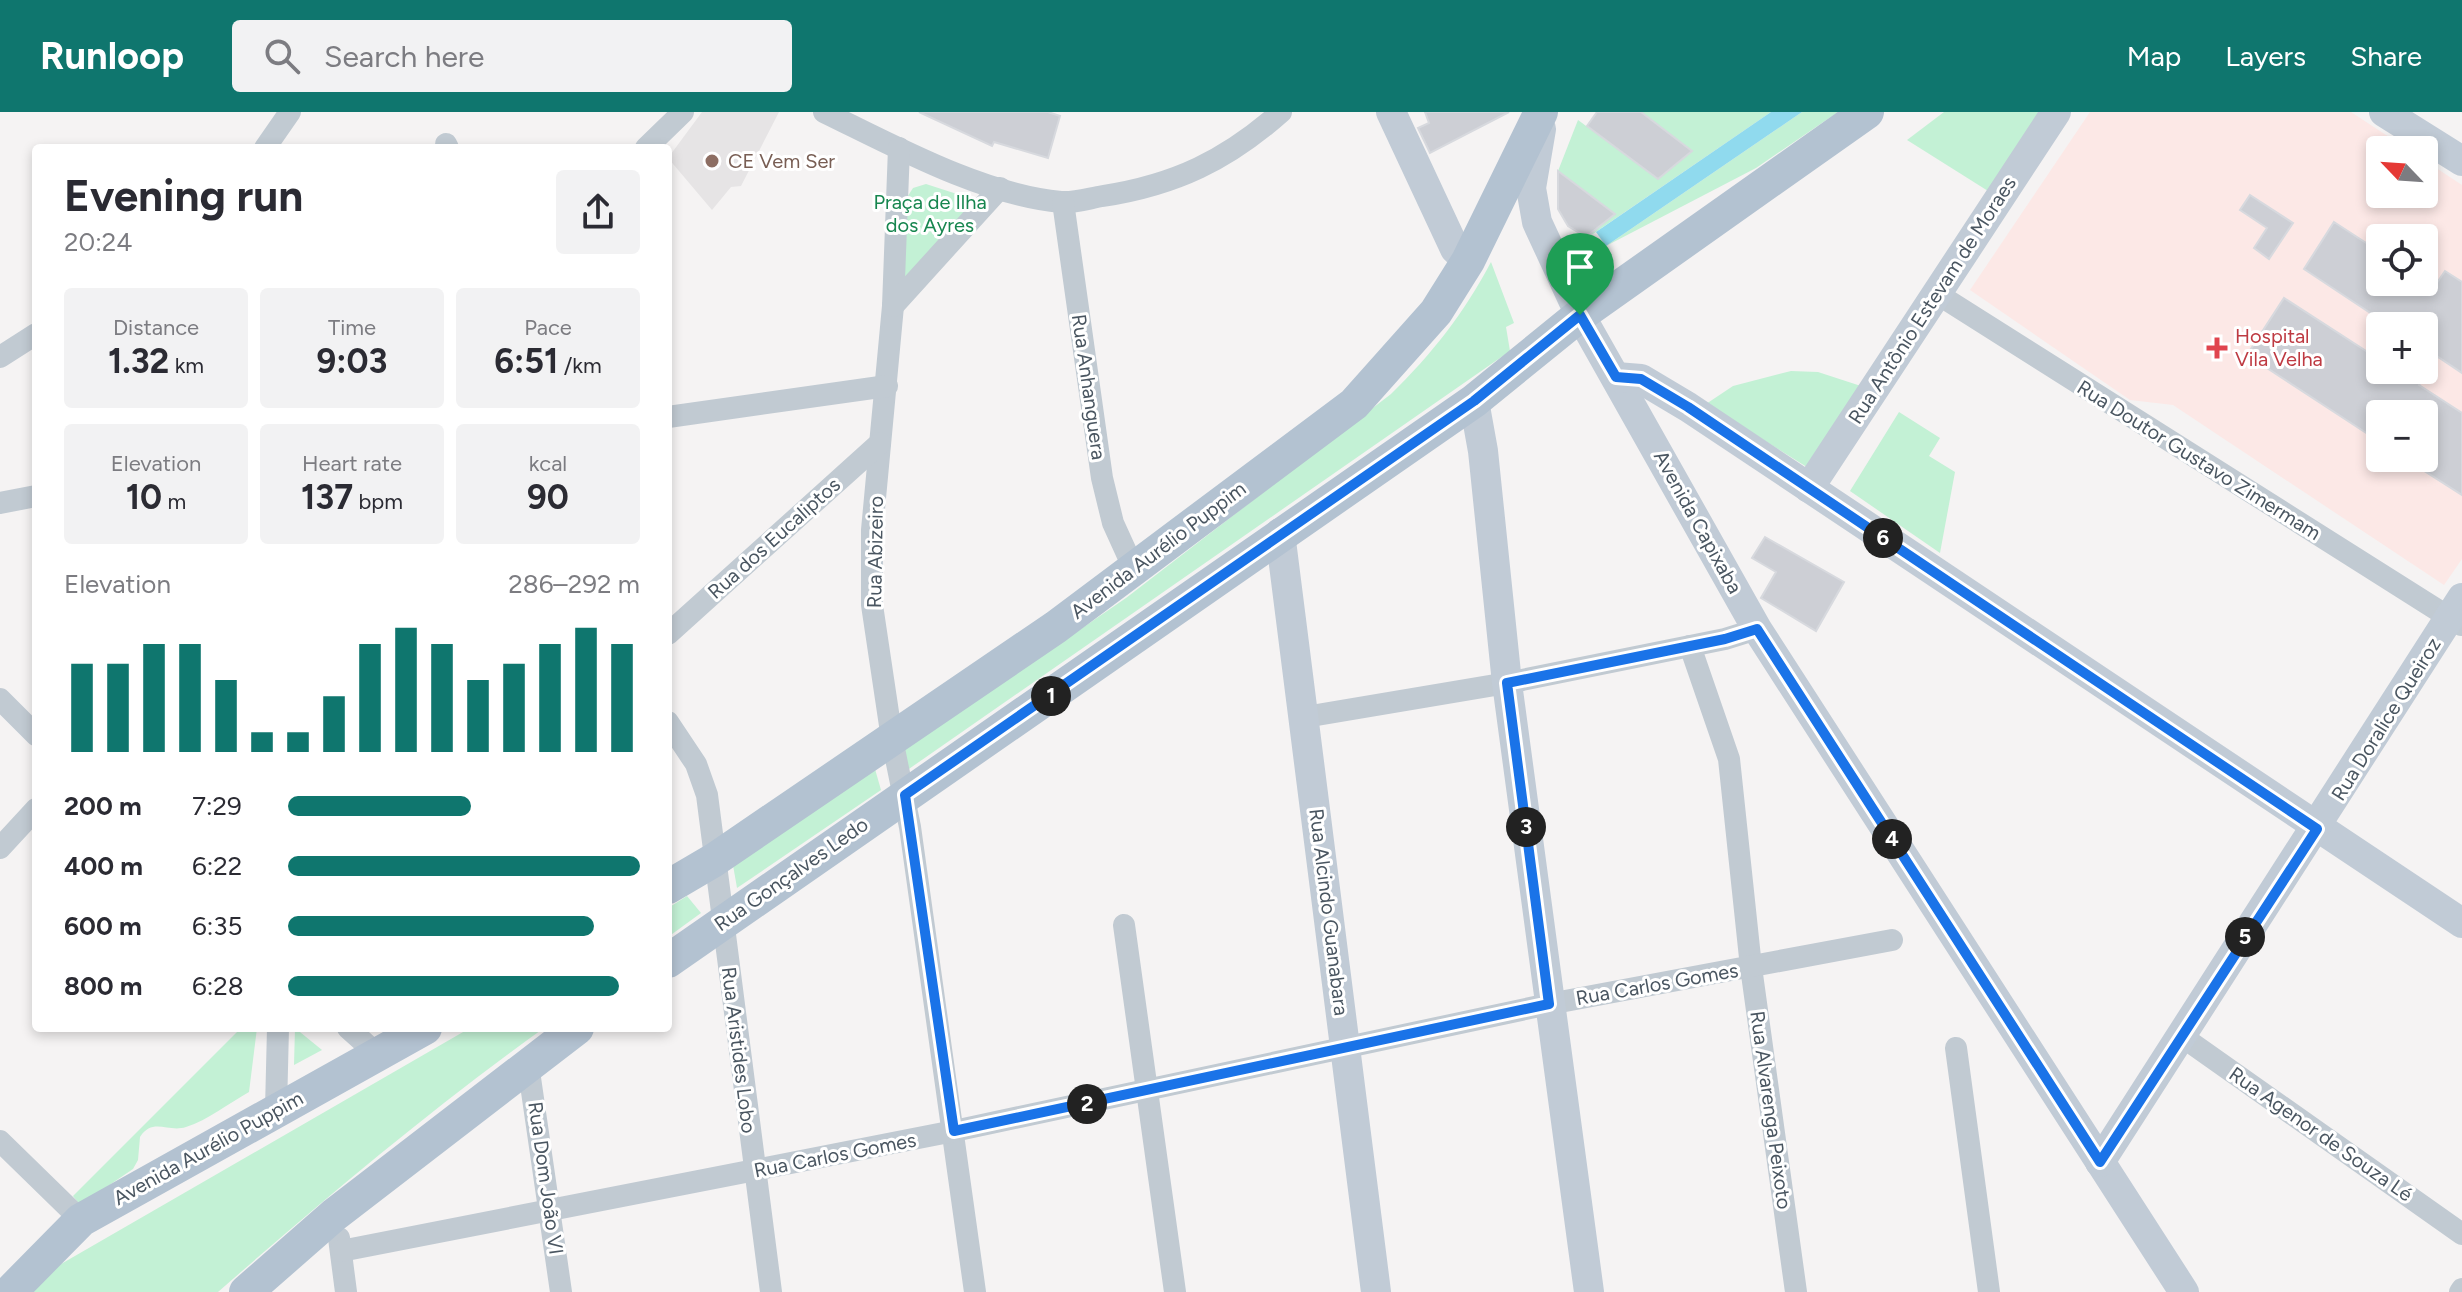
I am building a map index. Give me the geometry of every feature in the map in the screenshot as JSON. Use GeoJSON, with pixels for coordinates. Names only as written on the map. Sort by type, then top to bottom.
{"type":"FeatureCollection","features":[{"type":"Feature","properties":{"kind":"main road","name":"Avenida Aurélio Puppim"},"geometry":{"type":"LineString","coordinates":[[672,885],[714,860],[1056,627],[1354,404],[1436,312],[1468,261],[1544,112]]}},
{"type":"Feature","properties":{"kind":"main road","name":"Rua Gonçalves Ledo"},"geometry":{"type":"LineString","coordinates":[[672,958],[1474,401],[1580,315],[1867,112]]}},
{"type":"Feature","properties":{"kind":"main road","name":"Avenida Aurélio Puppim"},"geometry":{"type":"LineString","coordinates":[[10,1292],[81,1220],[418,1032]]}},
{"type":"Feature","properties":{"kind":"main road"},"geometry":{"type":"LineString","coordinates":[[246,1292],[334,1215],[572,1032]]}},
{"type":"Feature","properties":{"kind":"street"},"geometry":{"type":"LineString","coordinates":[[268,144],[290,112]]}},
{"type":"Feature","properties":{"kind":"street"},"geometry":{"type":"LineString","coordinates":[[650,144],[683,112]]}},
{"type":"Feature","properties":{"kind":"street"},"geometry":{"type":"LineString","coordinates":[[824,112],[899,148],[1000,188],[1063,202],[1142,190],[1202,169],[1281,112]]}},
{"type":"Feature","properties":{"kind":"street"},"geometry":{"type":"LineString","coordinates":[[1391,112],[1455,249],[1468,261]]}},
{"type":"Feature","properties":{"kind":"street","name":"Avenida Capixaba"},"geometry":{"type":"LineString","coordinates":[[1544,112],[1533,163],[1533,199],[1546,248],[1580,315],[1640,416],[1757,629],[2184,1292]]}},
{"type":"Feature","properties":{"kind":"street","name":"Rua Antônio Estevam de Moraes"},"geometry":{"type":"LineString","coordinates":[[1809,488],[2056,112]]}},
{"type":"Feature","properties":{"kind":"street"},"geometry":{"type":"LineString","coordinates":[[2384,112],[2462,161]]}},
{"type":"Feature","properties":{"kind":"street","name":"Rua Abizeiro"},"geometry":{"type":"LineString","coordinates":[[899,148],[893,306],[872,530],[872,605],[892,739],[905,795],[975,1292]]}},
{"type":"Feature","properties":{"kind":"street"},"geometry":{"type":"LineString","coordinates":[[893,306],[1000,188]]}},
{"type":"Feature","properties":{"kind":"street","name":"Rua Anhanguera"},"geometry":{"type":"LineString","coordinates":[[1063,202],[1102,478],[1113,523],[1133,567]]}},
{"type":"Feature","properties":{"kind":"street","name":"Rua Doutor Gustavo Zimermam"},"geometry":{"type":"LineString","coordinates":[[1936,293],[2458,614]]}},
{"type":"Feature","properties":{"kind":"street"},"geometry":{"type":"LineString","coordinates":[[0,357],[32,337]]}},
{"type":"Feature","properties":{"kind":"street"},"geometry":{"type":"LineString","coordinates":[[1616,377],[1641,379],[1688,407],[2462,923]]}},
{"type":"Feature","properties":{"kind":"street"},"geometry":{"type":"LineString","coordinates":[[672,416],[887,386]]}},
{"type":"Feature","properties":{"kind":"street"},"geometry":{"type":"LineString","coordinates":[[1474,401],[1483,451],[1507,683],[1589,1292]]}},
{"type":"Feature","properties":{"kind":"street"},"geometry":{"type":"LineString","coordinates":[[1640,416],[1673,406],[1688,407]]}},
{"type":"Feature","properties":{"kind":"street","name":"Rua dos Eucaliptos"},"geometry":{"type":"LineString","coordinates":[[672,630],[880,443]]}},
{"type":"Feature","properties":{"kind":"street"},"geometry":{"type":"LineString","coordinates":[[0,503],[32,497]]}},
{"type":"Feature","properties":{"kind":"street","name":"Rua Alcindo Guanabara"},"geometry":{"type":"LineString","coordinates":[[1280,533],[1376,1292]]}},
{"type":"Feature","properties":{"kind":"street","name":"Rua Doralice Queiroz"},"geometry":{"type":"LineString","coordinates":[[2100,1162],[2180,1035],[2458,614]]}},
{"type":"Feature","properties":{"kind":"street"},"geometry":{"type":"LineString","coordinates":[[1305,717],[1507,683],[1690,646],[1757,629]]}},
{"type":"Feature","properties":{"kind":"street","name":"Rua Alvarenga Peixoto"},"geometry":{"type":"LineString","coordinates":[[1690,646],[1729,759],[1751,967],[1796,1292]]}},
{"type":"Feature","properties":{"kind":"street"},"geometry":{"type":"LineString","coordinates":[[0,699],[32,731]]}},
{"type":"Feature","properties":{"kind":"street","name":"Rua Aristides Lobo"},"geometry":{"type":"LineString","coordinates":[[672,728],[696,764],[707,795],[771,1292]]}},
{"type":"Feature","properties":{"kind":"street"},"geometry":{"type":"LineString","coordinates":[[0,848],[32,813]]}},
{"type":"Feature","properties":{"kind":"street"},"geometry":{"type":"LineString","coordinates":[[1124,925],[1175,1292]]}},
{"type":"Feature","properties":{"kind":"street","name":"Rua Carlos Gomes"},"geometry":{"type":"LineString","coordinates":[[341,1251],[954,1131],[1549,1004],[1892,940]]}},
{"type":"Feature","properties":{"kind":"street"},"geometry":{"type":"LineString","coordinates":[[276,1109],[278,1032]]}},
{"type":"Feature","properties":{"kind":"street"},"geometry":{"type":"LineString","coordinates":[[352,1032],[378,1055]]}},
{"type":"Feature","properties":{"kind":"street","name":"Rua Agenor de Souza Lé"},"geometry":{"type":"LineString","coordinates":[[2180,1035],[2462,1234]]}},
{"type":"Feature","properties":{"kind":"street"},"geometry":{"type":"LineString","coordinates":[[1956,1048],[1989,1292]]}},
{"type":"Feature","properties":{"kind":"street","name":"Rua Dom João VI"},"geometry":{"type":"LineString","coordinates":[[528,1064],[561,1292]]}},
{"type":"Feature","properties":{"kind":"street"},"geometry":{"type":"LineString","coordinates":[[0,1141],[81,1220]]}},
{"type":"Feature","properties":{"kind":"street"},"geometry":{"type":"LineString","coordinates":[[334,1215],[346,1292]]}},
{"type":"Feature","properties":{"kind":"shaded area","name":"CE Vem Ser"},"geometry":{"type":"Polygon","coordinates":[[[702,112],[779,112],[741,186],[731,187],[712,210],[672,163],[672,153],[702,112]]]}},
{"type":"Feature","properties":{"kind":"shaded area","name":"Hospital Vila Velha"},"geometry":{"type":"Polygon","coordinates":[[[2090,112],[2351,112],[2388,136],[2366,136],[2366,208],[2438,208],[2438,169],[2462,185],[2462,559],[2444,585],[2173,405],[2130,400],[1970,290],[2090,112]]]}},
{"type":"Feature","properties":{"kind":"green space"},"geometry":{"type":"Polygon","coordinates":[[[1641,112],[1771,112],[1587,238],[1614,214],[1558,171],[1578,120],[1658,179],[1692,151],[1641,112]]]}},
{"type":"Feature","properties":{"kind":"green space"},"geometry":{"type":"Polygon","coordinates":[[[1802,112],[1838,112],[1756,168],[1606,246],[1802,112]]]}},
{"type":"Feature","properties":{"kind":"green space"},"geometry":{"type":"Polygon","coordinates":[[[1944,112],[2051,112],[1996,196],[1907,140],[1944,112]]]}},
{"type":"Feature","properties":{"kind":"green space","name":"Praça de Ilha dos Ayres"},"geometry":{"type":"Polygon","coordinates":[[[926,184],[960,195],[967,206],[962,217],[901,288],[906,199],[913,188],[926,184]]]}},
{"type":"Feature","properties":{"kind":"green space"},"geometry":{"type":"Polygon","coordinates":[[[1491,262],[1514,323],[1506,327],[1510,351],[906,771],[900,753],[1126,598],[1391,394],[1446,332],[1491,262]]]}},
{"type":"Feature","properties":{"kind":"green space"},"geometry":{"type":"Polygon","coordinates":[[[1791,371],[1818,372],[1864,387],[1810,469],[1706,404],[1733,386],[1791,371]]]}},
{"type":"Feature","properties":{"kind":"green space"},"geometry":{"type":"Polygon","coordinates":[[[1899,412],[1940,438],[1929,456],[1955,472],[1940,553],[1850,491],[1899,412]]]}},
{"type":"Feature","properties":{"kind":"green space"},"geometry":{"type":"Polygon","coordinates":[[[875,769],[881,790],[737,888],[733,865],[875,769]]]}},
{"type":"Feature","properties":{"kind":"green space"},"geometry":{"type":"Polygon","coordinates":[[[687,896],[701,913],[672,934],[672,905],[687,896]]]}},
{"type":"Feature","properties":{"kind":"green space"},"geometry":{"type":"Polygon","coordinates":[[[237,1032],[256,1032],[249,1092],[186,1127],[150,1128],[140,1137],[138,1160],[133,1169],[80,1205],[73,1196],[237,1032]]]}},
{"type":"Feature","properties":{"kind":"green space"},"geometry":{"type":"Polygon","coordinates":[[[295,1032],[300,1032],[322,1050],[294,1065],[295,1032]]]}},
{"type":"Feature","properties":{"kind":"green space"},"geometry":{"type":"Polygon","coordinates":[[[463,1032],[539,1032],[378,1156],[218,1292],[27,1292],[42,1275],[463,1032]]]}},
{"type":"Feature","properties":{"kind":"water"},"geometry":{"type":"Polygon","coordinates":[[[1771,112],[1802,112],[1606,246],[1596,232],[1771,112]]]}},
{"type":"Feature","properties":{"kind":"building"},"geometry":{"type":"Polygon","coordinates":[[[919,112],[1048,112],[1060,116],[1048,158],[994,142],[992,146],[919,112]]]}},
{"type":"Feature","properties":{"kind":"building"},"geometry":{"type":"Polygon","coordinates":[[[1425,112],[1509,112],[1430,153],[1418,128],[1429,123],[1425,112]]]}},
{"type":"Feature","properties":{"kind":"building"},"geometry":{"type":"Polygon","coordinates":[[[1597,112],[1641,112],[1692,151],[1658,179],[1587,126],[1597,112]]]}},
{"type":"Feature","properties":{"kind":"building"},"geometry":{"type":"Polygon","coordinates":[[[1558,171],[1615,214],[1586,237],[1568,226],[1558,209],[1558,171]]]}},
{"type":"Feature","properties":{"kind":"building"},"geometry":{"type":"Polygon","coordinates":[[[2250,195],[2293,223],[2269,259],[2254,248],[2267,228],[2240,210],[2250,195]]]}},
{"type":"Feature","properties":{"kind":"building"},"geometry":{"type":"Polygon","coordinates":[[[2334,222],[2366,243],[2366,296],[2438,296],[2438,281],[2445,271],[2462,282],[2462,373],[2438,357],[2438,312],[2369,312],[2304,269],[2334,222]]]}},
{"type":"Feature","properties":{"kind":"building"},"geometry":{"type":"Polygon","coordinates":[[[2284,298],[2366,351],[2366,384],[2420,384],[2462,413],[2462,495],[2426,472],[2438,472],[2438,400],[2366,400],[2366,433],[2247,355],[2284,298]]]}},
{"type":"Feature","properties":{"kind":"building"},"geometry":{"type":"Polygon","coordinates":[[[1765,537],[1844,582],[1816,631],[1761,598],[1776,572],[1752,558],[1765,537]]]}},
{"type":"Feature","properties":{"kind":"place","name":"CE Vem Ser"},"geometry":{"type":"Point","coordinates":[712,161]}},
{"type":"Feature","properties":{"kind":"place","name":"Hospital Vila Velha"},"geometry":{"type":"Point","coordinates":[2217,348]}},
{"type":"Feature","properties":{"kind":"route"},"geometry":{"type":"LineString","coordinates":[[1580,315],[1616,377],[1623,375],[1641,379],[1688,407],[2317,829],[2100,1162],[1757,629],[1725,639],[1507,683],[1549,1004],[954,1131],[905,795],[966,756],[1280,533],[1474,401],[1580,315]]}}]}
